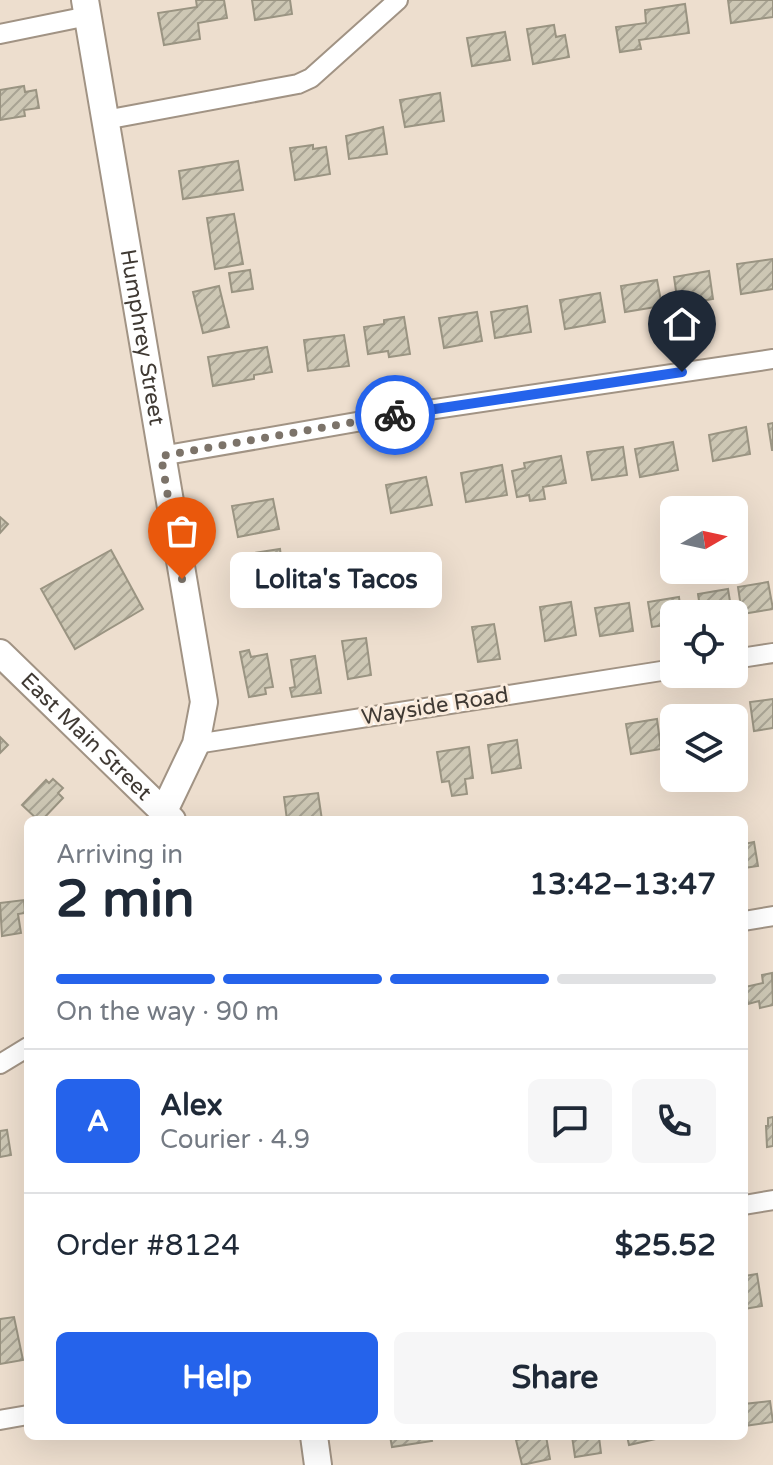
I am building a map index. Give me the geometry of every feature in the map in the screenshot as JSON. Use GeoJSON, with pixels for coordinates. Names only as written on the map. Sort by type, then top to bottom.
{"type":"FeatureCollection","features":[{"type":"Feature","properties":{"kind":"street"},"geometry":{"type":"LineString","coordinates":[[105,120],[298,84],[311,78],[398,0]]}},
{"type":"Feature","properties":{"kind":"street"},"geometry":{"type":"LineString","coordinates":[[0,34],[86,8]]}},
{"type":"Feature","properties":{"kind":"street","name":"Humphrey Street"},"geometry":{"type":"LineString","coordinates":[[86,8],[204,702],[196,744],[168,816]]}},
{"type":"Feature","properties":{"kind":"street"},"geometry":{"type":"LineString","coordinates":[[161,456],[408,413],[773,359]]}},
{"type":"Feature","properties":{"kind":"street","name":"East Main Street"},"geometry":{"type":"LineString","coordinates":[[0,653],[168,816]]}},
{"type":"Feature","properties":{"kind":"street"},"geometry":{"type":"LineString","coordinates":[[748,657],[773,653]]}},
{"type":"Feature","properties":{"kind":"street","name":"Wayside Road"},"geometry":{"type":"LineString","coordinates":[[196,744],[660,671]]}},
{"type":"Feature","properties":{"kind":"street"},"geometry":{"type":"LineString","coordinates":[[748,920],[773,916]]}},
{"type":"Feature","properties":{"kind":"street"},"geometry":{"type":"LineString","coordinates":[[0,1064],[24,1049]]}},
{"type":"Feature","properties":{"kind":"street"},"geometry":{"type":"LineString","coordinates":[[748,1204],[773,1200]]}},
{"type":"Feature","properties":{"kind":"street"},"geometry":{"type":"LineString","coordinates":[[0,1420],[24,1416]]}},
{"type":"Feature","properties":{"kind":"street"},"geometry":{"type":"LineString","coordinates":[[315,1440],[318,1465]]}},
{"type":"Feature","properties":{"kind":"building"},"geometry":{"type":"Polygon","coordinates":[[[196,0],[224,0],[227,18],[198,23],[200,39],[164,45],[158,13],[197,7],[196,0]]]}},
{"type":"Feature","properties":{"kind":"building"},"geometry":{"type":"Polygon","coordinates":[[[252,0],[290,0],[292,14],[255,20],[252,0]]]}},
{"type":"Feature","properties":{"kind":"building"},"geometry":{"type":"Polygon","coordinates":[[[728,0],[773,0],[773,17],[731,23],[728,0]]]}},
{"type":"Feature","properties":{"kind":"building"},"geometry":{"type":"Polygon","coordinates":[[[685,4],[689,33],[639,40],[641,49],[620,52],[616,27],[646,23],[645,10],[685,4]]]}},
{"type":"Feature","properties":{"kind":"building"},"geometry":{"type":"Polygon","coordinates":[[[554,25],[556,37],[565,35],[569,57],[533,64],[527,29],[554,25]]]}},
{"type":"Feature","properties":{"kind":"building"},"geometry":{"type":"Polygon","coordinates":[[[505,32],[510,60],[472,66],[467,38],[505,32]]]}},
{"type":"Feature","properties":{"kind":"building"},"geometry":{"type":"Polygon","coordinates":[[[24,86],[25,92],[36,90],[39,108],[24,110],[25,116],[0,120],[0,90],[24,86]]]}},
{"type":"Feature","properties":{"kind":"building"},"geometry":{"type":"Polygon","coordinates":[[[440,93],[444,121],[405,127],[400,100],[440,93]]]}},
{"type":"Feature","properties":{"kind":"building"},"geometry":{"type":"Polygon","coordinates":[[[383,127],[387,154],[349,159],[346,136],[383,127]]]}},
{"type":"Feature","properties":{"kind":"building"},"geometry":{"type":"Polygon","coordinates":[[[313,145],[313,149],[326,147],[330,174],[295,180],[290,148],[313,145]]]}},
{"type":"Feature","properties":{"kind":"building"},"geometry":{"type":"Polygon","coordinates":[[[238,161],[243,190],[183,199],[179,171],[238,161]]]}},
{"type":"Feature","properties":{"kind":"building"},"geometry":{"type":"Polygon","coordinates":[[[234,214],[243,264],[215,269],[207,218],[234,214]]]}},
{"type":"Feature","properties":{"kind":"building"},"geometry":{"type":"Polygon","coordinates":[[[773,259],[773,289],[741,294],[737,264],[773,259]]]}},
{"type":"Feature","properties":{"kind":"building"},"geometry":{"type":"Polygon","coordinates":[[[250,270],[253,289],[232,292],[229,273],[250,270]]]}},
{"type":"Feature","properties":{"kind":"building"},"geometry":{"type":"Polygon","coordinates":[[[709,271],[713,299],[678,305],[674,277],[709,271]]]}},
{"type":"Feature","properties":{"kind":"building"},"geometry":{"type":"Polygon","coordinates":[[[657,280],[662,306],[625,312],[621,286],[657,280]]]}},
{"type":"Feature","properties":{"kind":"building"},"geometry":{"type":"Polygon","coordinates":[[[219,286],[229,327],[203,333],[193,292],[219,286]]]}},
{"type":"Feature","properties":{"kind":"building"},"geometry":{"type":"Polygon","coordinates":[[[600,293],[605,322],[565,329],[560,300],[600,293]]]}},
{"type":"Feature","properties":{"kind":"building"},"geometry":{"type":"Polygon","coordinates":[[[527,306],[531,332],[495,338],[491,312],[527,306]]]}},
{"type":"Feature","properties":{"kind":"building"},"geometry":{"type":"Polygon","coordinates":[[[477,312],[482,341],[444,348],[439,318],[477,312]]]}},
{"type":"Feature","properties":{"kind":"building"},"geometry":{"type":"Polygon","coordinates":[[[404,317],[410,354],[389,357],[388,351],[368,354],[364,327],[404,317]]]}},
{"type":"Feature","properties":{"kind":"building"},"geometry":{"type":"Polygon","coordinates":[[[344,335],[349,366],[308,371],[304,340],[344,335]]]}},
{"type":"Feature","properties":{"kind":"building"},"geometry":{"type":"Polygon","coordinates":[[[267,347],[272,372],[254,375],[254,379],[213,386],[208,357],[267,347]]]}},
{"type":"Feature","properties":{"kind":"building"},"geometry":{"type":"Polygon","coordinates":[[[773,423],[773,450],[772,450],[768,424],[773,423]]]}},
{"type":"Feature","properties":{"kind":"building"},"geometry":{"type":"Polygon","coordinates":[[[746,427],[750,454],[713,461],[709,435],[746,427]]]}},
{"type":"Feature","properties":{"kind":"building"},"geometry":{"type":"Polygon","coordinates":[[[673,442],[678,470],[640,477],[635,449],[673,442]]]}},
{"type":"Feature","properties":{"kind":"building"},"geometry":{"type":"Polygon","coordinates":[[[623,447],[627,475],[592,480],[587,452],[623,447]]]}},
{"type":"Feature","properties":{"kind":"building"},"geometry":{"type":"Polygon","coordinates":[[[561,456],[566,483],[543,487],[545,499],[530,501],[529,495],[517,497],[512,471],[525,468],[524,463],[561,456]]]}},
{"type":"Feature","properties":{"kind":"building"},"geometry":{"type":"Polygon","coordinates":[[[502,465],[507,495],[466,502],[461,473],[502,465]]]}},
{"type":"Feature","properties":{"kind":"building"},"geometry":{"type":"Polygon","coordinates":[[[426,477],[432,505],[391,513],[386,485],[426,477]]]}},
{"type":"Feature","properties":{"kind":"building"},"geometry":{"type":"Polygon","coordinates":[[[273,499],[279,529],[238,537],[232,506],[273,499]]]}},
{"type":"Feature","properties":{"kind":"building"},"geometry":{"type":"Polygon","coordinates":[[[0,517],[8,524],[0,533],[0,517]]]}},
{"type":"Feature","properties":{"kind":"building"},"geometry":{"type":"Polygon","coordinates":[[[280,549],[286,596],[261,599],[259,585],[252,586],[248,554],[280,549]]]}},
{"type":"Feature","properties":{"kind":"building"},"geometry":{"type":"Polygon","coordinates":[[[111,550],[143,609],[75,649],[41,589],[111,550]]]}},
{"type":"Feature","properties":{"kind":"building"},"geometry":{"type":"Polygon","coordinates":[[[768,582],[773,609],[748,613],[748,600],[740,600],[738,587],[768,582]]]}},
{"type":"Feature","properties":{"kind":"building"},"geometry":{"type":"Polygon","coordinates":[[[728,589],[730,600],[699,600],[698,594],[728,589]]]}},
{"type":"Feature","properties":{"kind":"building"},"geometry":{"type":"Polygon","coordinates":[[[660,600],[660,626],[652,627],[648,602],[660,600]]]}},
{"type":"Feature","properties":{"kind":"building"},"geometry":{"type":"Polygon","coordinates":[[[571,602],[576,635],[545,641],[540,607],[571,602]]]}},
{"type":"Feature","properties":{"kind":"building"},"geometry":{"type":"Polygon","coordinates":[[[629,603],[633,631],[600,636],[595,608],[629,603]]]}},
{"type":"Feature","properties":{"kind":"building"},"geometry":{"type":"Polygon","coordinates":[[[494,624],[500,659],[478,662],[472,627],[494,624]]]}},
{"type":"Feature","properties":{"kind":"building"},"geometry":{"type":"Polygon","coordinates":[[[366,638],[371,675],[348,679],[342,641],[366,638]]]}},
{"type":"Feature","properties":{"kind":"building"},"geometry":{"type":"Polygon","coordinates":[[[249,650],[251,657],[267,654],[273,687],[265,688],[266,694],[249,697],[240,652],[249,650]]]}},
{"type":"Feature","properties":{"kind":"building"},"geometry":{"type":"Polygon","coordinates":[[[315,656],[321,693],[292,697],[290,688],[295,687],[291,660],[315,656]]]}},
{"type":"Feature","properties":{"kind":"building"},"geometry":{"type":"Polygon","coordinates":[[[773,699],[773,728],[754,731],[750,702],[773,699]]]}},
{"type":"Feature","properties":{"kind":"building"},"geometry":{"type":"Polygon","coordinates":[[[657,719],[660,749],[631,754],[626,724],[657,719]]]}},
{"type":"Feature","properties":{"kind":"building"},"geometry":{"type":"Polygon","coordinates":[[[0,737],[8,745],[0,753],[0,737]]]}},
{"type":"Feature","properties":{"kind":"building"},"geometry":{"type":"Polygon","coordinates":[[[517,740],[521,768],[492,773],[488,745],[517,740]]]}},
{"type":"Feature","properties":{"kind":"building"},"geometry":{"type":"Polygon","coordinates":[[[469,747],[473,778],[465,779],[467,794],[452,796],[449,781],[442,782],[437,752],[469,747]]]}},
{"type":"Feature","properties":{"kind":"building"},"geometry":{"type":"Polygon","coordinates":[[[53,779],[63,788],[58,793],[63,798],[46,816],[34,816],[22,805],[46,780],[49,783],[53,779]]]}},
{"type":"Feature","properties":{"kind":"building"},"geometry":{"type":"Polygon","coordinates":[[[318,793],[321,816],[286,816],[284,797],[318,793]]]}},
{"type":"Feature","properties":{"kind":"building"},"geometry":{"type":"Polygon","coordinates":[[[754,842],[758,866],[748,867],[748,843],[754,842]]]}},
{"type":"Feature","properties":{"kind":"building"},"geometry":{"type":"Polygon","coordinates":[[[24,900],[24,913],[18,914],[21,933],[2,936],[0,903],[24,900]]]}},
{"type":"Feature","properties":{"kind":"building"},"geometry":{"type":"Polygon","coordinates":[[[772,973],[773,1005],[760,1008],[759,1001],[748,1004],[748,986],[763,983],[762,975],[772,973]]]}},
{"type":"Feature","properties":{"kind":"building"},"geometry":{"type":"Polygon","coordinates":[[[773,1117],[773,1146],[767,1147],[766,1126],[768,1118],[773,1117]]]}},
{"type":"Feature","properties":{"kind":"building"},"geometry":{"type":"Polygon","coordinates":[[[7,1130],[11,1155],[0,1157],[0,1131],[7,1130]]]}},
{"type":"Feature","properties":{"kind":"building"},"geometry":{"type":"Polygon","coordinates":[[[757,1274],[762,1306],[748,1308],[748,1275],[757,1274]]]}},
{"type":"Feature","properties":{"kind":"building"},"geometry":{"type":"Polygon","coordinates":[[[14,1317],[23,1360],[0,1364],[0,1319],[14,1317]]]}},
{"type":"Feature","properties":{"kind":"building"},"geometry":{"type":"Polygon","coordinates":[[[770,1401],[773,1422],[748,1425],[748,1404],[770,1401]]]}},
{"type":"Feature","properties":{"kind":"building"},"geometry":{"type":"Polygon","coordinates":[[[391,1440],[432,1441],[392,1447],[391,1440]]]}},
{"type":"Feature","properties":{"kind":"building"},"geometry":{"type":"Polygon","coordinates":[[[516,1440],[547,1440],[550,1459],[522,1465],[516,1440]]]}},
{"type":"Feature","properties":{"kind":"building"},"geometry":{"type":"Polygon","coordinates":[[[573,1440],[599,1440],[601,1453],[575,1457],[573,1440]]]}},
{"type":"Feature","properties":{"kind":"building"},"geometry":{"type":"Polygon","coordinates":[[[628,1440],[652,1440],[629,1445],[628,1440]]]}},
{"type":"Feature","properties":{"kind":"way so far"},"geometry":{"type":"LineString","coordinates":[[182,579],[161,456],[395,415]]}},
{"type":"Feature","properties":{"kind":"place","name":"Lolita's Tacos"},"geometry":{"type":"Point","coordinates":[182,579]}},
{"type":"Feature","properties":{"kind":"route"},"geometry":{"type":"LineString","coordinates":[[395,415],[682,372]]}}]}
